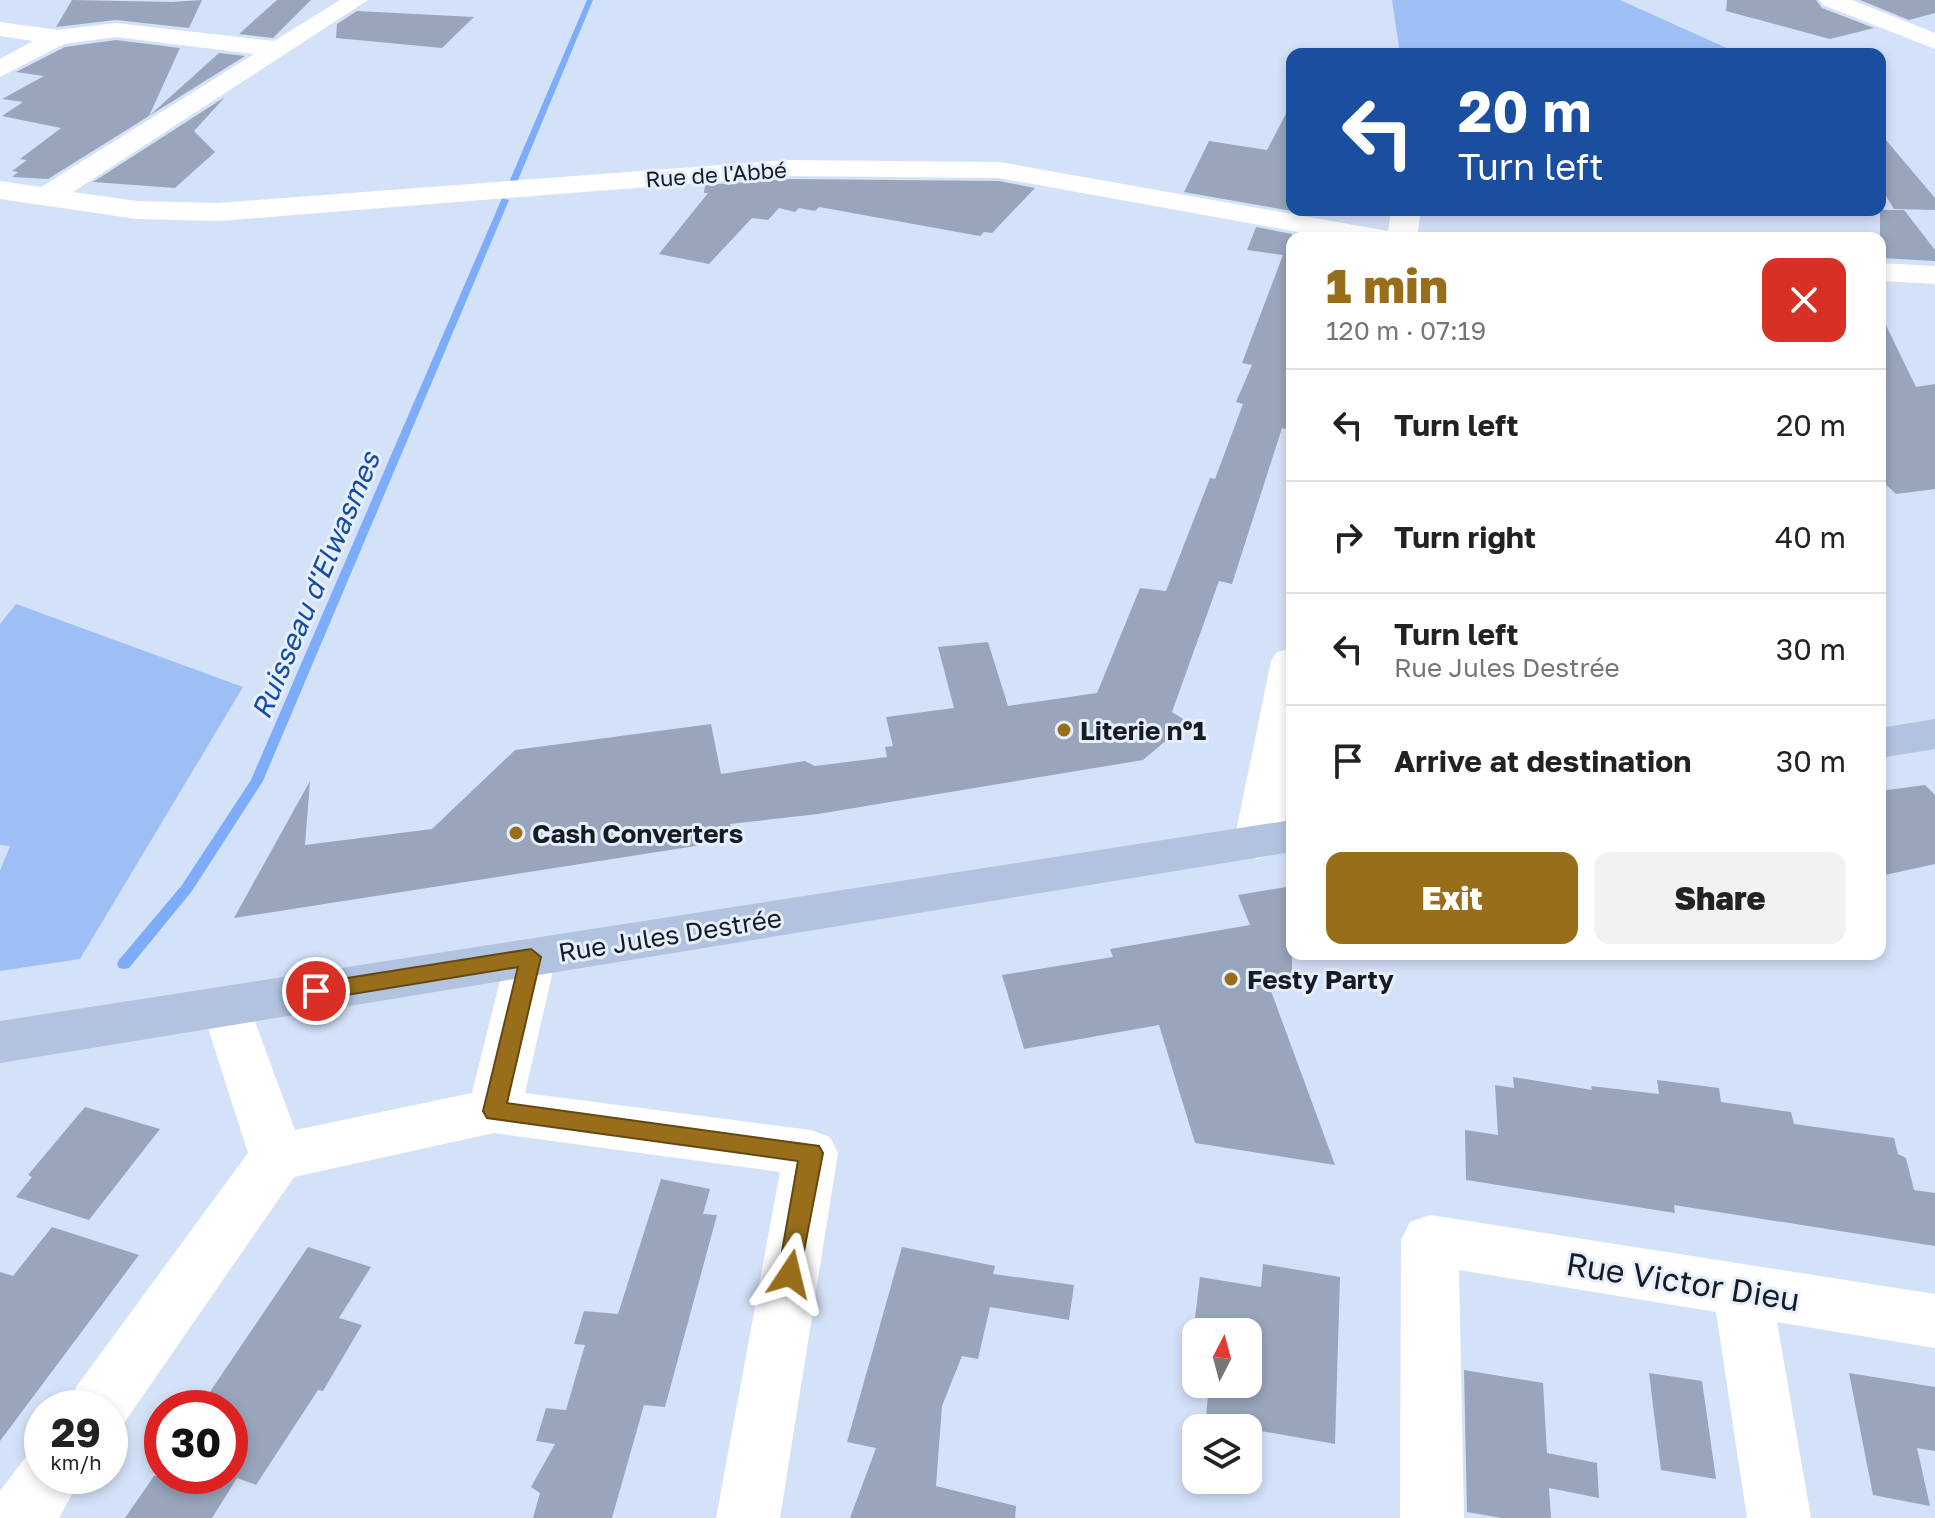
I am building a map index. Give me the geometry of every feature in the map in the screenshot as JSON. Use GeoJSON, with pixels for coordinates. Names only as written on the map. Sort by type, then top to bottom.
{"type":"FeatureCollection","features":[{"type":"Feature","properties":{"kind":"main road"},"geometry":{"type":"LineString","coordinates":[[1886,742],[1935,734]]}},
{"type":"Feature","properties":{"kind":"main road","name":"Rue Jules Destrée"},"geometry":{"type":"LineString","coordinates":[[0,1042],[1275,839]]}},
{"type":"Feature","properties":{"kind":"street"},"geometry":{"type":"LineString","coordinates":[[46,197],[356,0]]}},
{"type":"Feature","properties":{"kind":"street"},"geometry":{"type":"LineString","coordinates":[[1831,0],[1935,42]]}},
{"type":"Feature","properties":{"kind":"street"},"geometry":{"type":"LineString","coordinates":[[0,69],[58,37],[122,20],[277,49]]}},
{"type":"Feature","properties":{"kind":"street"},"geometry":{"type":"LineString","coordinates":[[0,29],[58,37]]}},
{"type":"Feature","properties":{"kind":"street","name":"Rue de l'Abbé"},"geometry":{"type":"LineString","coordinates":[[0,190],[137,210],[218,212],[786,168],[999,170],[1348,232]]}},
{"type":"Feature","properties":{"kind":"street"},"geometry":{"type":"LineString","coordinates":[[1886,272],[1935,275]]}},
{"type":"Feature","properties":{"kind":"street"},"geometry":{"type":"LineString","coordinates":[[1275,839],[1286,724]]}},
{"type":"Feature","properties":{"kind":"street"},"geometry":{"type":"LineString","coordinates":[[494,1111],[531,957]]}},
{"type":"Feature","properties":{"kind":"street"},"geometry":{"type":"LineString","coordinates":[[226,1006],[277,1157]]}},
{"type":"Feature","properties":{"kind":"street"},"geometry":{"type":"LineString","coordinates":[[111,1390],[277,1157],[494,1111],[811,1153],[748,1518]]}},
{"type":"Feature","properties":{"kind":"street","name":"Rue Victor Dieu"},"geometry":{"type":"LineString","coordinates":[[1432,1518],[1430,1240],[1935,1321]]}},
{"type":"Feature","properties":{"kind":"street"},"geometry":{"type":"LineString","coordinates":[[1742,1290],[1779,1518]]}},
{"type":"Feature","properties":{"kind":"street"},"geometry":{"type":"LineString","coordinates":[[20,1518],[37,1494]]}},
{"type":"Feature","properties":{"kind":"shaded area"},"geometry":{"type":"Polygon","coordinates":[[[1392,0],[1620,0],[1727,48],[1399,48],[1392,0]]]}},
{"type":"Feature","properties":{"kind":"shaded area"},"geometry":{"type":"Polygon","coordinates":[[[16,604],[243,687],[80,959],[0,971],[0,871],[10,846],[0,845],[0,624],[16,604]]]}},
{"type":"Feature","properties":{"kind":"building"},"geometry":{"type":"Polygon","coordinates":[[[72,0],[202,0],[189,28],[116,20],[56,27],[72,0]]]}},
{"type":"Feature","properties":{"kind":"building"},"geometry":{"type":"Polygon","coordinates":[[[277,0],[311,0],[273,38],[239,34],[277,0]]]}},
{"type":"Feature","properties":{"kind":"building"},"geometry":{"type":"Polygon","coordinates":[[[1727,0],[1816,0],[1822,8],[1874,28],[1830,39],[1726,11],[1727,0]]]}},
{"type":"Feature","properties":{"kind":"building"},"geometry":{"type":"Polygon","coordinates":[[[1860,0],[1935,0],[1935,13],[1909,20],[1860,0]]]}},
{"type":"Feature","properties":{"kind":"building"},"geometry":{"type":"Polygon","coordinates":[[[357,11],[474,17],[442,48],[336,38],[337,24],[357,11]]]}},
{"type":"Feature","properties":{"kind":"building"},"geometry":{"type":"Polygon","coordinates":[[[116,40],[180,48],[149,116],[48,179],[12,177],[18,172],[12,171],[27,160],[20,159],[61,128],[2,116],[23,102],[2,99],[44,76],[16,72],[65,47],[116,40]]]}},
{"type":"Feature","properties":{"kind":"building"},"geometry":{"type":"Polygon","coordinates":[[[219,53],[245,56],[149,116],[219,53]]]}},
{"type":"Feature","properties":{"kind":"building"},"geometry":{"type":"Polygon","coordinates":[[[225,97],[194,131],[215,152],[175,188],[93,182],[225,97]]]}},
{"type":"Feature","properties":{"kind":"building"},"geometry":{"type":"Polygon","coordinates":[[[1286,114],[1286,210],[1184,192],[1209,141],[1267,150],[1286,114]]]}},
{"type":"Feature","properties":{"kind":"building"},"geometry":{"type":"Polygon","coordinates":[[[1886,140],[1935,198],[1935,210],[1894,209],[1886,196],[1886,140]]]}},
{"type":"Feature","properties":{"kind":"building"},"geometry":{"type":"Polygon","coordinates":[[[786,179],[999,181],[1035,188],[992,233],[984,232],[980,236],[819,207],[815,211],[799,208],[795,212],[779,208],[768,220],[752,218],[709,264],[659,254],[708,193],[704,193],[705,185],[786,179]]]}},
{"type":"Feature","properties":{"kind":"building"},"geometry":{"type":"Polygon","coordinates":[[[1886,210],[1904,210],[1935,250],[1935,261],[1886,258],[1886,232],[1880,232],[1880,216],[1886,216],[1886,210]]]}},
{"type":"Feature","properties":{"kind":"building"},"geometry":{"type":"Polygon","coordinates":[[[1256,227],[1286,233],[1286,429],[1282,428],[1232,584],[1219,581],[1172,712],[1188,722],[1143,760],[818,814],[730,824],[734,840],[234,918],[310,781],[305,845],[432,829],[515,750],[711,724],[721,774],[805,761],[815,766],[887,757],[885,747],[893,746],[886,717],[954,708],[938,647],[988,642],[1008,706],[1097,693],[1140,588],[1166,591],[1210,478],[1215,479],[1243,404],[1236,402],[1252,365],[1242,363],[1283,255],[1247,250],[1256,227]]]}},
{"type":"Feature","properties":{"kind":"building"},"geometry":{"type":"Polygon","coordinates":[[[1886,325],[1916,387],[1935,384],[1935,489],[1896,494],[1886,485],[1886,325]]]}},
{"type":"Feature","properties":{"kind":"building"},"geometry":{"type":"Polygon","coordinates":[[[1925,785],[1935,795],[1935,864],[1886,875],[1886,790],[1925,785]]]}},
{"type":"Feature","properties":{"kind":"building"},"geometry":{"type":"Polygon","coordinates":[[[1286,887],[1286,960],[1292,960],[1292,976],[1267,980],[1335,1165],[1195,1143],[1159,1025],[1024,1049],[1002,975],[1113,957],[1110,949],[1250,925],[1238,895],[1286,887]]]}},
{"type":"Feature","properties":{"kind":"building"},"geometry":{"type":"Polygon","coordinates":[[[1513,1077],[1592,1090],[1591,1086],[1659,1094],[1657,1080],[1719,1088],[1721,1102],[1791,1112],[1794,1124],[1894,1138],[1898,1154],[1906,1158],[1914,1190],[1935,1193],[1935,1246],[1674,1205],[1675,1213],[1466,1180],[1465,1130],[1498,1135],[1495,1085],[1514,1088],[1513,1077]]]}},
{"type":"Feature","properties":{"kind":"building"},"geometry":{"type":"Polygon","coordinates":[[[85,1107],[160,1129],[89,1220],[16,1197],[32,1177],[28,1175],[85,1107]]]}},
{"type":"Feature","properties":{"kind":"building"},"geometry":{"type":"Polygon","coordinates":[[[661,1179],[710,1189],[703,1214],[717,1215],[665,1407],[644,1405],[612,1518],[533,1518],[540,1493],[531,1487],[555,1444],[536,1441],[546,1408],[566,1410],[585,1345],[574,1344],[584,1311],[618,1314],[661,1179]]]}},
{"type":"Feature","properties":{"kind":"building"},"geometry":{"type":"Polygon","coordinates":[[[52,1227],[139,1255],[38,1390],[24,1390],[24,1409],[0,1441],[0,1272],[13,1276],[52,1227]]]}},
{"type":"Feature","properties":{"kind":"building"},"geometry":{"type":"Polygon","coordinates":[[[308,1247],[371,1267],[339,1318],[362,1325],[323,1391],[318,1390],[256,1485],[248,1482],[248,1390],[211,1390],[308,1247]]]}},
{"type":"Feature","properties":{"kind":"building"},"geometry":{"type":"Polygon","coordinates":[[[902,1247],[995,1266],[993,1274],[1074,1285],[1069,1320],[990,1307],[978,1359],[962,1356],[942,1406],[936,1486],[1016,1506],[1015,1518],[850,1518],[876,1448],[847,1442],[902,1247]]]}},
{"type":"Feature","properties":{"kind":"building"},"geometry":{"type":"Polygon","coordinates":[[[1263,1264],[1340,1277],[1335,1444],[1262,1431],[1262,1414],[1206,1414],[1208,1398],[1262,1398],[1262,1318],[1195,1318],[1200,1277],[1261,1287],[1263,1264]]]}},
{"type":"Feature","properties":{"kind":"building"},"geometry":{"type":"Polygon","coordinates":[[[1464,1370],[1543,1383],[1547,1453],[1597,1463],[1599,1498],[1549,1488],[1551,1518],[1502,1518],[1467,1512],[1464,1370]]]}},
{"type":"Feature","properties":{"kind":"building"},"geometry":{"type":"Polygon","coordinates":[[[1649,1373],[1702,1381],[1716,1479],[1661,1470],[1649,1373]]]}},
{"type":"Feature","properties":{"kind":"building"},"geometry":{"type":"Polygon","coordinates":[[[1849,1373],[1935,1387],[1935,1451],[1917,1448],[1930,1506],[1873,1495],[1849,1373]]]}},
{"type":"Feature","properties":{"kind":"building"},"geometry":{"type":"Polygon","coordinates":[[[144,1490],[144,1494],[227,1494],[212,1518],[125,1518],[144,1490]]]}},
{"type":"Feature","properties":{"kind":"waterway","name":"Ruisseau d'Elwasmes"},"geometry":{"type":"LineString","coordinates":[[514,180],[590,0]]}},
{"type":"Feature","properties":{"kind":"waterway","name":"Ruisseau d'Elwasmes"},"geometry":{"type":"LineString","coordinates":[[124,964],[187,888],[257,781],[505,200]]}},
{"type":"Feature","properties":{"kind":"place","name":"Literie n°1"},"geometry":{"type":"Point","coordinates":[1064,730]}},
{"type":"Feature","properties":{"kind":"place","name":"Cash Converters"},"geometry":{"type":"Point","coordinates":[516,833]}},
{"type":"Feature","properties":{"kind":"place","name":"Festy Party"},"geometry":{"type":"Point","coordinates":[1231,979]}},
{"type":"Feature","properties":{"kind":"route"},"geometry":{"type":"LineString","coordinates":[[316,991],[531,957],[494,1111],[811,1153],[790,1274]]}}]}
